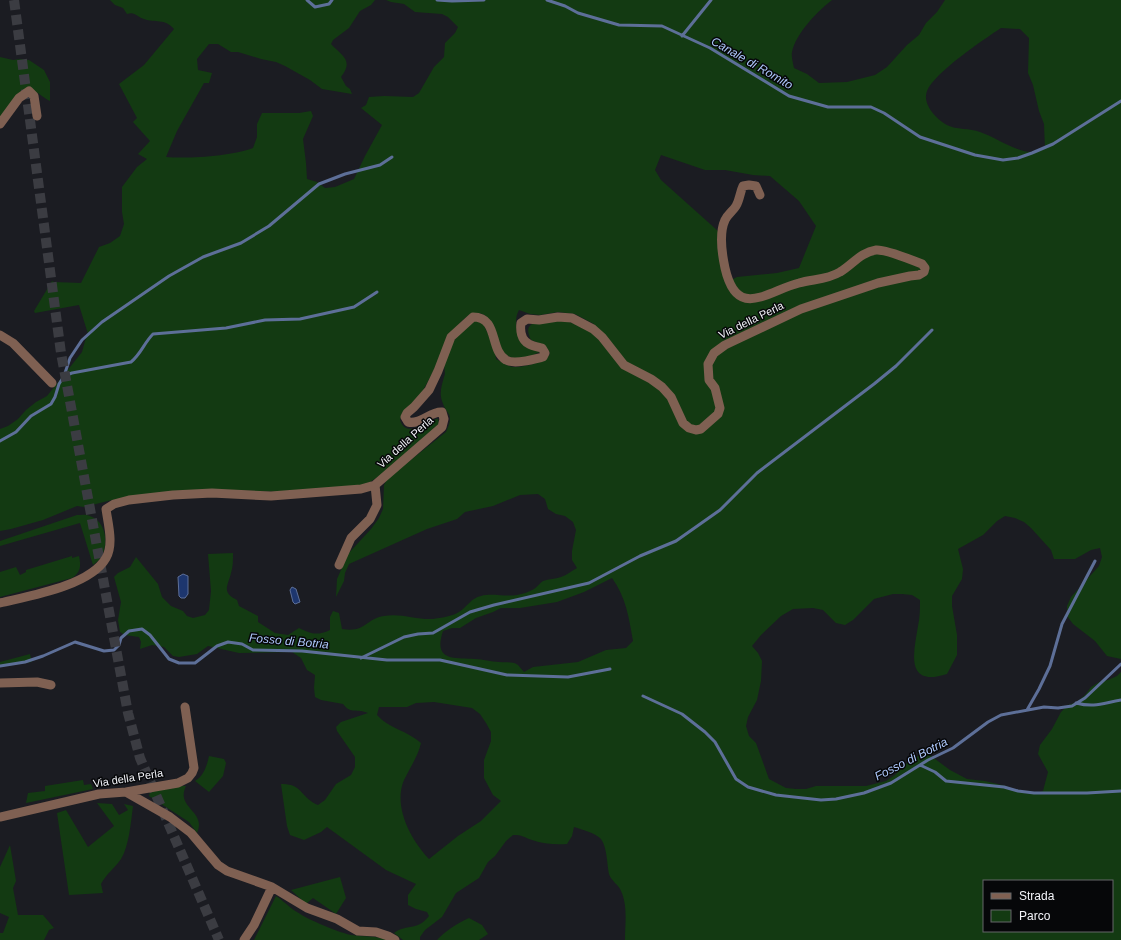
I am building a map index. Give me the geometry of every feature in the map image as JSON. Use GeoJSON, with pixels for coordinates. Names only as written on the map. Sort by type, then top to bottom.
{"type":"FeatureCollection","features":[{"type":"Feature","properties":{"kind":"street"},"geometry":{"type":"LineString","coordinates":[[0,124],[19,98],[29,91],[34,96],[37,116]]}},
{"type":"Feature","properties":{"kind":"street","name":"Via della Perla"},"geometry":{"type":"LineString","coordinates":[[0,603],[70,584],[89,575],[98,568],[106,557],[109,549],[110,535],[106,509],[114,504],[130,500],[212,492],[272,496],[351,490],[375,485],[442,427],[444,419],[442,412],[436,412],[418,422],[412,423],[408,422],[405,417],[429,390],[451,337],[473,317],[479,317],[487,323],[499,352],[507,361],[514,362],[540,358],[543,357],[545,353],[542,348],[528,344],[522,336],[520,330],[521,323],[527,319],[539,320],[558,317],[572,318],[581,322],[593,329],[602,337],[624,365],[651,379],[662,387],[671,397],[683,423],[689,428],[696,430],[701,429],[718,414],[720,408],[715,388],[709,380],[708,364],[714,353],[725,345],[801,309],[878,283],[910,276],[919,276],[924,272],[925,268],[922,264],[877,250],[862,255],[838,273],[817,280],[799,282],[757,299],[739,295],[731,286],[723,259],[723,226],[726,219],[736,206],[741,190],[744,186],[756,186],[760,195]]}},
{"type":"Feature","properties":{"kind":"street"},"geometry":{"type":"LineString","coordinates":[[0,335],[13,343],[52,383]]}},
{"type":"Feature","properties":{"kind":"street"},"geometry":{"type":"LineString","coordinates":[[339,565],[351,538],[370,518],[377,505],[375,485]]}},
{"type":"Feature","properties":{"kind":"street"},"geometry":{"type":"LineString","coordinates":[[0,683],[37,682],[51,685]]}},
{"type":"Feature","properties":{"kind":"street","name":"Via della Perla"},"geometry":{"type":"LineString","coordinates":[[0,817],[99,794],[126,792],[178,783],[188,778],[194,768],[185,707]]}},
{"type":"Feature","properties":{"kind":"street"},"geometry":{"type":"LineString","coordinates":[[126,792],[170,817],[191,833],[218,865],[228,871],[272,887],[307,908],[337,919],[358,931],[376,932],[395,940]]}},
{"type":"Feature","properties":{"kind":"street"},"geometry":{"type":"LineString","coordinates":[[244,940],[254,925],[272,887]]}},
{"type":"Feature","properties":{"kind":"green space"},"geometry":{"type":"Polygon","coordinates":[[[110,0],[375,0],[371,5],[360,11],[349,28],[333,40],[331,44],[345,59],[345,71],[341,77],[352,94],[322,89],[310,80],[276,62],[238,52],[231,52],[218,44],[209,44],[197,59],[198,70],[212,73],[209,83],[204,83],[177,131],[166,157],[186,158],[244,151],[253,148],[257,137],[257,124],[262,113],[299,113],[311,111],[313,116],[303,139],[307,179],[317,182],[325,188],[335,187],[354,179],[382,125],[361,108],[366,105],[369,97],[413,97],[419,93],[434,67],[444,57],[445,43],[455,33],[458,27],[448,17],[442,14],[415,12],[404,4],[386,0],[832,0],[808,23],[798,37],[792,52],[794,68],[807,74],[819,83],[847,82],[875,75],[887,67],[907,45],[919,35],[926,23],[937,12],[945,0],[1121,0],[1121,659],[1107,656],[1095,641],[1073,624],[1067,616],[1067,606],[1071,597],[1099,566],[1102,557],[1100,548],[1091,550],[1075,559],[1054,559],[1051,550],[1031,528],[1024,522],[1005,516],[997,521],[983,535],[958,549],[963,569],[962,579],[952,596],[952,606],[957,635],[957,655],[947,674],[933,677],[924,676],[918,672],[915,665],[914,656],[920,616],[920,600],[912,595],[893,594],[874,599],[853,620],[845,625],[836,623],[823,610],[813,608],[793,609],[781,616],[752,646],[762,661],[761,681],[757,700],[748,717],[746,726],[749,736],[756,743],[769,779],[786,788],[806,789],[816,786],[866,786],[886,781],[895,775],[909,761],[927,753],[950,770],[967,779],[985,781],[1006,786],[1024,793],[1034,794],[1043,791],[1048,772],[1038,754],[1040,745],[1052,729],[1061,712],[1068,705],[1077,702],[1091,687],[1099,682],[1117,676],[1121,672],[1121,940],[625,940],[625,903],[620,889],[611,879],[609,874],[604,845],[600,838],[594,834],[574,827],[572,836],[567,844],[545,843],[513,835],[488,862],[479,878],[456,893],[442,917],[425,930],[420,937],[420,940],[403,940],[394,933],[404,928],[416,926],[429,916],[427,912],[408,905],[408,895],[416,884],[386,870],[327,827],[321,832],[304,840],[290,835],[287,826],[281,784],[288,784],[297,788],[308,799],[318,805],[325,800],[336,784],[351,775],[355,767],[355,757],[337,731],[336,727],[341,722],[368,713],[352,710],[343,704],[321,700],[315,697],[315,675],[307,670],[301,658],[292,652],[239,653],[208,646],[197,654],[179,657],[173,656],[164,647],[152,645],[140,649],[141,642],[139,637],[125,635],[120,632],[118,620],[121,602],[114,577],[118,573],[130,567],[136,557],[158,584],[162,597],[171,606],[183,611],[187,616],[193,618],[205,615],[209,610],[211,591],[208,554],[233,553],[232,568],[227,585],[227,591],[229,594],[237,600],[239,606],[258,616],[258,622],[275,633],[288,635],[299,628],[314,634],[330,630],[330,617],[333,611],[339,613],[342,629],[350,630],[361,627],[378,618],[390,615],[427,619],[446,617],[459,612],[478,597],[485,595],[521,594],[534,589],[543,581],[559,578],[565,575],[577,568],[572,560],[576,530],[573,522],[565,516],[556,514],[548,509],[545,499],[538,494],[520,495],[493,506],[465,512],[457,519],[427,529],[349,564],[345,573],[344,581],[336,597],[337,579],[348,554],[371,529],[379,518],[383,509],[384,485],[388,478],[446,432],[449,426],[450,418],[442,401],[441,395],[445,374],[444,364],[451,345],[463,330],[473,320],[482,321],[495,349],[496,359],[509,366],[517,367],[539,362],[544,360],[550,354],[545,346],[531,340],[528,331],[532,324],[563,320],[589,329],[594,324],[575,314],[558,312],[540,315],[530,314],[519,310],[516,318],[517,332],[540,352],[522,358],[510,357],[503,352],[491,323],[485,316],[477,313],[467,316],[459,324],[420,396],[402,414],[400,420],[406,428],[411,429],[438,419],[439,423],[435,430],[385,472],[370,482],[356,488],[287,492],[228,490],[112,500],[84,507],[77,506],[43,520],[0,531],[0,429],[8,426],[18,419],[36,402],[47,396],[82,352],[88,334],[79,305],[35,313],[34,311],[52,281],[81,283],[99,247],[110,243],[120,236],[124,224],[122,212],[122,187],[137,167],[147,159],[138,154],[150,141],[133,122],[137,118],[119,84],[144,65],[174,29],[167,23],[144,19],[132,13],[127,14],[123,8],[115,5],[110,0]],[[1001,28],[972,48],[939,75],[927,91],[926,101],[931,111],[939,119],[951,127],[980,132],[1011,147],[1025,151],[1033,152],[1045,149],[1044,124],[1028,73],[1029,38],[1020,29],[1001,28]],[[661,155],[655,170],[661,180],[718,231],[719,254],[725,283],[737,277],[777,273],[799,268],[816,226],[799,201],[770,176],[753,175],[725,170],[705,170],[661,155]],[[612,578],[584,592],[557,602],[520,608],[501,608],[476,618],[460,628],[452,628],[443,631],[441,648],[443,653],[453,658],[509,662],[518,665],[524,672],[533,667],[578,662],[606,650],[626,648],[633,641],[630,624],[624,600],[612,578]],[[434,702],[416,703],[407,707],[379,707],[377,715],[387,723],[410,735],[421,743],[416,757],[404,780],[401,790],[401,800],[405,822],[416,842],[429,859],[458,836],[481,821],[501,801],[493,795],[484,778],[484,760],[491,741],[491,732],[480,714],[472,708],[434,702]]]}},
{"type":"Feature","properties":{"kind":"green space"},"geometry":{"type":"Polygon","coordinates":[[[0,57],[13,60],[29,60],[44,70],[50,82],[50,101],[31,90],[0,119],[0,57]]]}},
{"type":"Feature","properties":{"kind":"green space"},"geometry":{"type":"Polygon","coordinates":[[[77,515],[88,515],[97,520],[104,532],[105,547],[103,554],[93,565],[80,523],[0,546],[0,541],[77,515]]]}},
{"type":"Feature","properties":{"kind":"green space"},"geometry":{"type":"Polygon","coordinates":[[[72,556],[72,558],[79,556],[80,566],[79,571],[72,578],[0,597],[0,572],[16,567],[20,575],[26,572],[26,570],[72,556]]]}},
{"type":"Feature","properties":{"kind":"green space"},"geometry":{"type":"Polygon","coordinates":[[[30,654],[32,662],[0,667],[0,662],[30,654]]]}},
{"type":"Feature","properties":{"kind":"green space"},"geometry":{"type":"Polygon","coordinates":[[[209,756],[224,759],[226,763],[223,776],[209,792],[195,781],[203,773],[209,756]]]}},
{"type":"Feature","properties":{"kind":"green space"},"geometry":{"type":"Polygon","coordinates":[[[83,780],[84,785],[91,784],[93,789],[26,803],[28,793],[45,791],[45,786],[83,780]]]}},
{"type":"Feature","properties":{"kind":"green space"},"geometry":{"type":"Polygon","coordinates":[[[186,786],[184,800],[198,819],[199,826],[197,833],[189,822],[149,796],[150,792],[186,786]]]}},
{"type":"Feature","properties":{"kind":"green space"},"geometry":{"type":"Polygon","coordinates":[[[97,803],[112,804],[119,815],[128,810],[124,804],[133,806],[129,834],[124,854],[101,884],[103,893],[69,895],[57,813],[66,810],[88,847],[114,826],[97,803]]]}},
{"type":"Feature","properties":{"kind":"green space"},"geometry":{"type":"Polygon","coordinates":[[[10,845],[16,881],[13,888],[18,915],[43,915],[54,928],[49,930],[44,940],[0,940],[0,933],[3,933],[9,917],[0,913],[0,867],[10,845]]]}},
{"type":"Feature","properties":{"kind":"green space"},"geometry":{"type":"Polygon","coordinates":[[[340,877],[346,898],[336,914],[313,898],[306,904],[291,890],[340,877]]]}},
{"type":"Feature","properties":{"kind":"green space"},"geometry":{"type":"Polygon","coordinates":[[[276,896],[297,912],[328,927],[351,935],[383,938],[388,940],[254,940],[276,896]]]}},
{"type":"Feature","properties":{"kind":"green space"},"geometry":{"type":"Polygon","coordinates":[[[469,918],[482,925],[488,934],[479,940],[437,940],[460,922],[469,918]]]}},
{"type":"Feature","properties":{"kind":"water"},"geometry":{"type":"Polygon","coordinates":[[[183,574],[188,576],[188,594],[185,598],[181,598],[179,596],[178,577],[183,574]]]}},
{"type":"Feature","properties":{"kind":"water"},"geometry":{"type":"Polygon","coordinates":[[[292,587],[296,589],[300,602],[295,604],[293,602],[290,590],[292,587]]]}},
{"type":"Feature","properties":{"kind":"waterway","name":"Canale di Romito"},"geometry":{"type":"LineString","coordinates":[[307,0],[315,7],[329,4],[332,0]]}},
{"type":"Feature","properties":{"kind":"waterway","name":"Canale di Romito"},"geometry":{"type":"LineString","coordinates":[[437,0],[484,0]]}},
{"type":"Feature","properties":{"kind":"waterway","name":"Canale di Romito"},"geometry":{"type":"LineString","coordinates":[[547,0],[565,6],[578,13],[619,25],[662,26],[710,48],[789,96],[828,107],[871,107],[884,113],[920,137],[975,155],[1003,160],[1018,158],[1053,144],[1121,101]]}},
{"type":"Feature","properties":{"kind":"waterway"},"geometry":{"type":"LineString","coordinates":[[682,36],[711,0]]}},
{"type":"Feature","properties":{"kind":"waterway"},"geometry":{"type":"LineString","coordinates":[[0,441],[16,432],[31,416],[51,404],[64,376],[70,358],[82,340],[102,322],[169,276],[203,257],[241,243],[269,226],[319,184],[345,174],[380,165],[392,157]]}},
{"type":"Feature","properties":{"kind":"waterway"},"geometry":{"type":"LineString","coordinates":[[64,376],[72,373],[131,362],[153,334],[226,328],[265,320],[300,319],[354,307],[377,292]]}},
{"type":"Feature","properties":{"kind":"waterway"},"geometry":{"type":"LineString","coordinates":[[361,658],[404,637],[433,633],[470,612],[589,583],[640,556],[676,541],[720,510],[757,473],[896,366],[932,330]]}},
{"type":"Feature","properties":{"kind":"waterway"},"geometry":{"type":"LineString","coordinates":[[1027,710],[1050,666],[1062,624],[1095,561]]}},
{"type":"Feature","properties":{"kind":"waterway","name":"Fosso di Botria"},"geometry":{"type":"LineString","coordinates":[[0,666],[25,662],[75,642],[104,651],[114,650],[119,645],[121,638],[129,631],[142,629],[150,635],[169,659],[179,663],[195,663],[217,646],[228,642],[242,644],[253,650],[302,651],[387,660],[440,660],[507,675],[568,677],[610,669]]}},
{"type":"Feature","properties":{"kind":"waterway","name":"Fosso di Botria"},"geometry":{"type":"LineString","coordinates":[[643,696],[682,714],[705,732],[715,742],[736,779],[748,787],[776,795],[821,800],[836,799],[864,793],[891,783],[928,760],[953,748],[988,722],[1001,715],[1044,707],[1058,708],[1072,706],[1085,698],[1121,664]]}},
{"type":"Feature","properties":{"kind":"waterway","name":"Fosso di Botria"},"geometry":{"type":"LineString","coordinates":[[1076,703],[1094,705],[1121,700]]}},
{"type":"Feature","properties":{"kind":"waterway"},"geometry":{"type":"LineString","coordinates":[[920,765],[935,772],[946,781],[1004,787],[1018,791],[1034,793],[1087,793],[1121,791]]}},
{"type":"Feature","properties":{"kind":"tunnel"},"geometry":{"type":"LineString","coordinates":[[14,0],[61,353],[128,713],[140,758],[219,940]]}}]}
